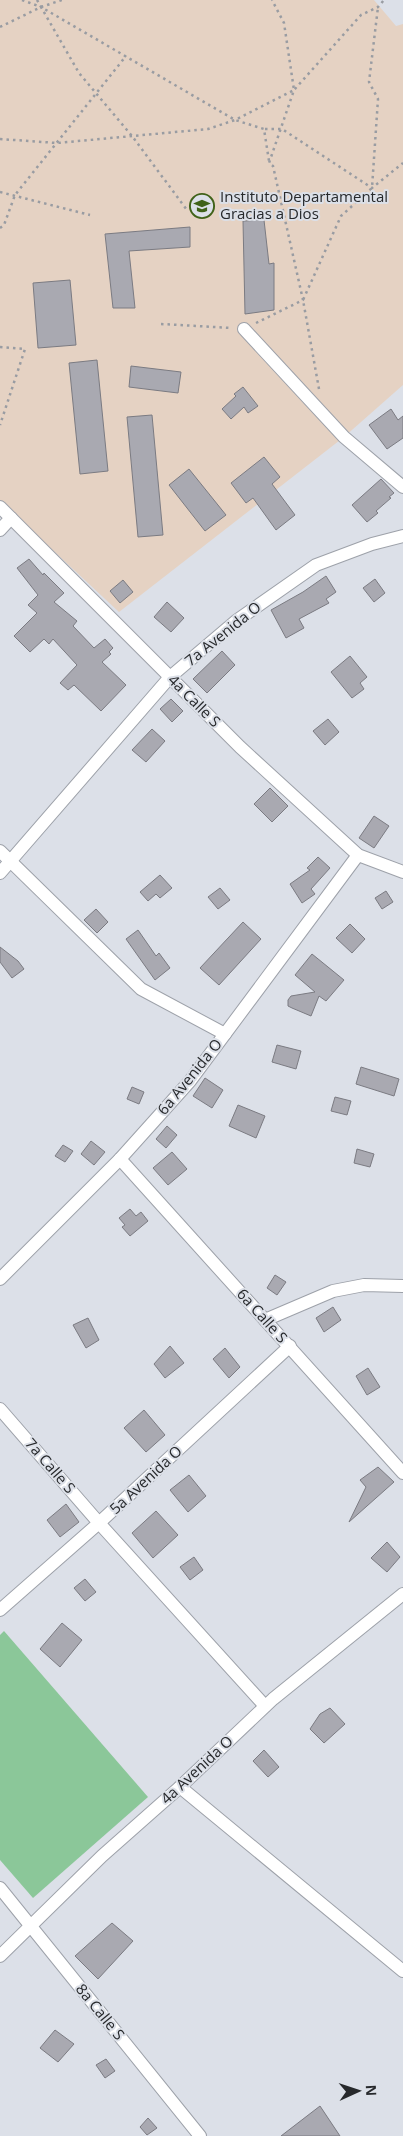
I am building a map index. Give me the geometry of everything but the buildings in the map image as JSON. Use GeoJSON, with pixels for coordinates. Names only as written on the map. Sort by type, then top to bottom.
{"type":"FeatureCollection","features":[{"type":"Feature","properties":{"kind":"street"},"geometry":{"type":"LineString","coordinates":[[244,329],[344,437],[403,487]]}},
{"type":"Feature","properties":{"kind":"street","name":"4a Calle S"},"geometry":{"type":"LineString","coordinates":[[0,507],[240,747],[358,854],[403,872]]}},
{"type":"Feature","properties":{"kind":"street"},"geometry":{"type":"LineString","coordinates":[[0,530],[11,518]]}},
{"type":"Feature","properties":{"kind":"street","name":"7a Avenida O"},"geometry":{"type":"LineString","coordinates":[[0,873],[170,677],[236,621],[316,565],[372,544],[403,536]]}},
{"type":"Feature","properties":{"kind":"street"},"geometry":{"type":"LineString","coordinates":[[0,851],[141,990],[225,1034]]}},
{"type":"Feature","properties":{"kind":"street","name":"6a Avenida O"},"geometry":{"type":"LineString","coordinates":[[0,1279],[120,1159],[190,1081],[358,854]]}},
{"type":"Feature","properties":{"kind":"street","name":"6a Calle S"},"geometry":{"type":"LineString","coordinates":[[120,1159],[403,1473]]}},
{"type":"Feature","properties":{"kind":"street"},"geometry":{"type":"LineString","coordinates":[[265,1320],[333,1291],[364,1285],[403,1286]]}},
{"type":"Feature","properties":{"kind":"street","name":"5a Avenida O"},"geometry":{"type":"LineString","coordinates":[[0,1610],[100,1523],[290,1346]]}},
{"type":"Feature","properties":{"kind":"street","name":"7a Calle S"},"geometry":{"type":"LineString","coordinates":[[0,1409],[265,1706]]}},
{"type":"Feature","properties":{"kind":"street","name":"4a Avenida O"},"geometry":{"type":"LineString","coordinates":[[0,1956],[102,1856],[180,1787],[265,1706],[403,1594]]}},
{"type":"Feature","properties":{"kind":"street"},"geometry":{"type":"LineString","coordinates":[[180,1787],[403,1971]]}},
{"type":"Feature","properties":{"kind":"street","name":"8a Calle S"},"geometry":{"type":"LineString","coordinates":[[0,1888],[200,2136]]}},
{"type":"Feature","properties":{"kind":"path"},"geometry":{"type":"LineString","coordinates":[[22,0],[41,7],[235,120],[264,129],[282,130],[372,188]]}},
{"type":"Feature","properties":{"kind":"path"},"geometry":{"type":"LineString","coordinates":[[37,0],[79,73],[132,136],[187,210]]}},
{"type":"Feature","properties":{"kind":"path"},"geometry":{"type":"LineString","coordinates":[[0,27],[41,7],[62,0]]}},
{"type":"Feature","properties":{"kind":"path"},"geometry":{"type":"LineString","coordinates":[[269,163],[282,130],[294,90],[284,23],[272,0]]}},
{"type":"Feature","properties":{"kind":"path"},"geometry":{"type":"LineString","coordinates":[[0,139],[57,143],[208,129],[235,120],[294,90],[361,15],[378,7],[384,0]]}},
{"type":"Feature","properties":{"kind":"path"},"geometry":{"type":"LineString","coordinates":[[372,188],[378,100],[369,82],[378,7]]}},
{"type":"Feature","properties":{"kind":"path"},"geometry":{"type":"LineString","coordinates":[[0,228],[4,225],[15,195],[126,56]]}},
{"type":"Feature","properties":{"kind":"path"},"geometry":{"type":"LineString","coordinates":[[264,129],[269,163],[273,166],[302,300],[324,416]]}},
{"type":"Feature","properties":{"kind":"path"},"geometry":{"type":"LineString","coordinates":[[161,324],[244,329],[302,300],[341,216],[403,163]]}},
{"type":"Feature","properties":{"kind":"path"},"geometry":{"type":"LineString","coordinates":[[0,192],[90,215]]}},
{"type":"Feature","properties":{"kind":"path"},"geometry":{"type":"LineString","coordinates":[[0,348],[25,350],[0,425]]}},
{"type":"Feature","properties":{"kind":"shaded area","name":"Instituto Departamental Gracias a Dios"},"geometry":{"type":"Polygon","coordinates":[[[0,0],[374,0],[396,26],[403,24],[403,385],[344,437],[119,612],[0,501],[0,0]]]}},
{"type":"Feature","properties":{"kind":"green space"},"geometry":{"type":"Polygon","coordinates":[[[4,1631],[148,1797],[33,1898],[0,1860],[0,1635],[4,1631]]]}},
{"type":"Feature","properties":{"kind":"place","name":"Instituto Departamental Gracias a Dios"},"geometry":{"type":"Point","coordinates":[202,206]}}]}
